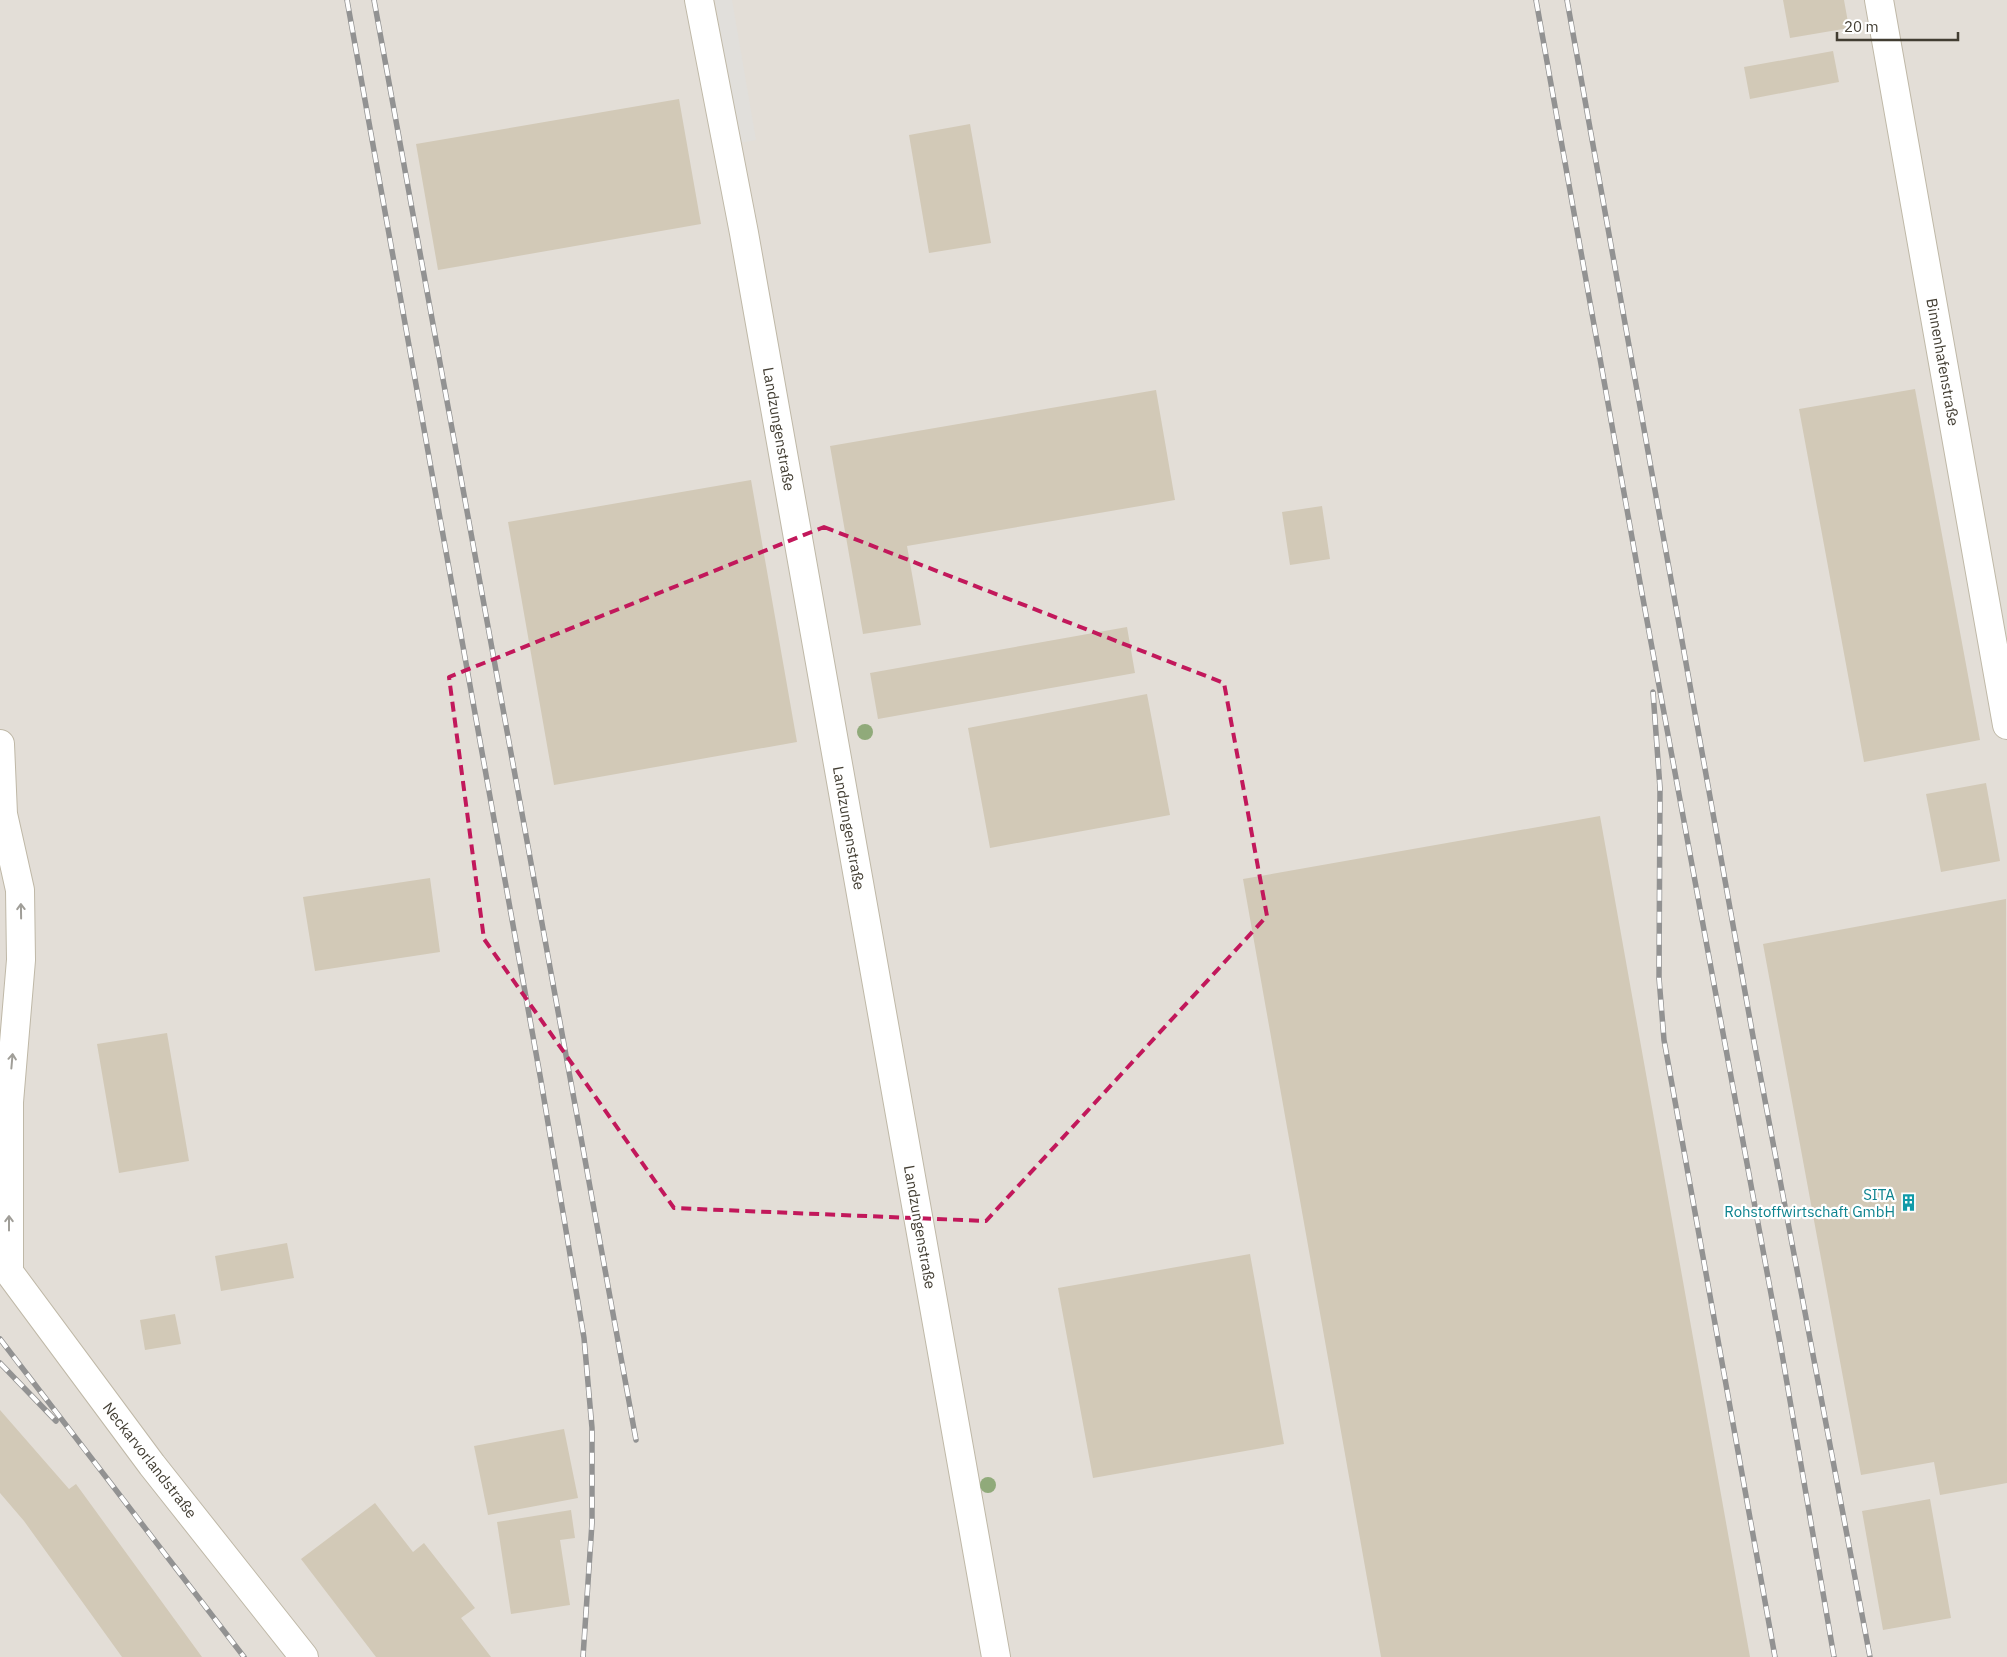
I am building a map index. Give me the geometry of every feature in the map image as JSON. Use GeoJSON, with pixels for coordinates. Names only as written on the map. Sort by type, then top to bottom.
{"type":"FeatureCollection","features":[{"type":"Feature","properties":{"kind":"street","name":"Landzungenstraße"},"geometry":{"type":"LineString","coordinates":[[699,0],[744,232],[996,1657]]}},
{"type":"Feature","properties":{"kind":"street","name":"Binnenhafenstraße"},"geometry":{"type":"LineString","coordinates":[[1879,0],[2007,725]]}},
{"type":"Feature","properties":{"kind":"street"},"geometry":{"type":"LineString","coordinates":[[0,744],[1,816],[20,890],[21,960],[9,1102],[5,1266]]}},
{"type":"Feature","properties":{"kind":"street"},"geometry":{"type":"LineString","coordinates":[[0,983],[21,960]]}},
{"type":"Feature","properties":{"kind":"street","name":"Neckarvorlandstraße"},"geometry":{"type":"LineString","coordinates":[[5,1266],[54,1335],[152,1465],[304,1657]]}},
{"type":"Feature","properties":{"kind":"highlighted area"},"geometry":{"type":"Polygon","coordinates":[[[824,527],[1224,683],[1267,916],[986,1221],[674,1208],[484,939],[449,677],[824,527]]]}},
{"type":"Feature","properties":{"kind":"shaded area"},"geometry":{"type":"Polygon","coordinates":[[[0,0],[2007,0],[2007,1657],[0,1657],[0,0]]]}},
{"type":"Feature","properties":{"kind":"shaded area"},"geometry":{"type":"Polygon","coordinates":[[[715,0],[732,0],[756,140],[739,143],[715,0]]]}},
{"type":"Feature","properties":{"kind":"building"},"geometry":{"type":"Polygon","coordinates":[[[1783,0],[1844,0],[1849,28],[1790,38],[1783,0]]]}},
{"type":"Feature","properties":{"kind":"building"},"geometry":{"type":"Polygon","coordinates":[[[1833,51],[1839,82],[1750,99],[1744,67],[1833,51]]]}},
{"type":"Feature","properties":{"kind":"building"},"geometry":{"type":"Polygon","coordinates":[[[679,99],[701,224],[438,270],[416,144],[679,99]]]}},
{"type":"Feature","properties":{"kind":"building"},"geometry":{"type":"Polygon","coordinates":[[[970,124],[991,243],[929,253],[909,135],[970,124]]]}},
{"type":"Feature","properties":{"kind":"building"},"geometry":{"type":"Polygon","coordinates":[[[1915,389],[1980,740],[1864,762],[1799,409],[1915,389]]]}},
{"type":"Feature","properties":{"kind":"building"},"geometry":{"type":"Polygon","coordinates":[[[1156,390],[1175,500],[907,546],[921,625],[863,634],[830,446],[1156,390]]]}},
{"type":"Feature","properties":{"kind":"building"},"geometry":{"type":"Polygon","coordinates":[[[751,480],[797,742],[554,785],[508,522],[751,480]]]}},
{"type":"Feature","properties":{"kind":"building"},"geometry":{"type":"Polygon","coordinates":[[[1322,506],[1330,559],[1290,565],[1282,512],[1322,506]]]}},
{"type":"Feature","properties":{"kind":"building"},"geometry":{"type":"Polygon","coordinates":[[[1127,627],[1135,673],[878,719],[870,673],[1127,627]]]}},
{"type":"Feature","properties":{"kind":"building"},"geometry":{"type":"Polygon","coordinates":[[[1147,694],[1170,815],[990,848],[968,728],[1147,694]]]}},
{"type":"Feature","properties":{"kind":"building"},"geometry":{"type":"Polygon","coordinates":[[[1986,783],[2000,861],[1941,872],[1926,794],[1986,783]]]}},
{"type":"Feature","properties":{"kind":"building"},"geometry":{"type":"Polygon","coordinates":[[[1600,816],[1750,1657],[1381,1657],[1243,879],[1600,816]]]}},
{"type":"Feature","properties":{"kind":"building"},"geometry":{"type":"Polygon","coordinates":[[[430,878],[440,952],[315,971],[303,897],[430,878]]]}},
{"type":"Feature","properties":{"kind":"building","name":"SITA Rohstoffwirtschaft GmbH"},"geometry":{"type":"Polygon","coordinates":[[[2006,899],[2007,1483],[1940,1495],[1934,1462],[1861,1475],[1763,944],[2006,899]]]}},
{"type":"Feature","properties":{"kind":"building"},"geometry":{"type":"Polygon","coordinates":[[[167,1033],[189,1161],[119,1173],[97,1044],[167,1033]]]}},
{"type":"Feature","properties":{"kind":"building"},"geometry":{"type":"Polygon","coordinates":[[[287,1243],[294,1278],[221,1291],[215,1256],[287,1243]]]}},
{"type":"Feature","properties":{"kind":"building"},"geometry":{"type":"Polygon","coordinates":[[[1250,1254],[1284,1444],[1093,1478],[1058,1288],[1250,1254]]]}},
{"type":"Feature","properties":{"kind":"building"},"geometry":{"type":"Polygon","coordinates":[[[175,1314],[181,1344],[145,1350],[140,1320],[175,1314]]]}},
{"type":"Feature","properties":{"kind":"building"},"geometry":{"type":"Polygon","coordinates":[[[0,1410],[69,1489],[76,1484],[202,1657],[122,1657],[24,1521],[0,1493],[0,1410]]]}},
{"type":"Feature","properties":{"kind":"building"},"geometry":{"type":"Polygon","coordinates":[[[564,1429],[578,1498],[488,1515],[474,1446],[564,1429]]]}},
{"type":"Feature","properties":{"kind":"building"},"geometry":{"type":"Polygon","coordinates":[[[1930,1499],[1951,1618],[1883,1630],[1862,1511],[1930,1499]]]}},
{"type":"Feature","properties":{"kind":"building"},"geometry":{"type":"Polygon","coordinates":[[[375,1503],[413,1552],[424,1543],[475,1608],[461,1618],[491,1657],[376,1657],[301,1559],[375,1503]]]}},
{"type":"Feature","properties":{"kind":"building"},"geometry":{"type":"Polygon","coordinates":[[[571,1510],[575,1538],[560,1540],[570,1605],[511,1614],[497,1522],[571,1510]]]}},
{"type":"Feature","properties":{"kind":"railway"},"geometry":{"type":"LineString","coordinates":[[347,0],[541,1081],[584,1338],[592,1428],[592,1523],[583,1657]]}},
{"type":"Feature","properties":{"kind":"railway"},"geometry":{"type":"LineString","coordinates":[[374,0],[636,1440]]}},
{"type":"Feature","properties":{"kind":"railway"},"geometry":{"type":"LineString","coordinates":[[1536,0],[1641,588],[1781,1348],[1834,1657]]}},
{"type":"Feature","properties":{"kind":"railway"},"geometry":{"type":"LineString","coordinates":[[1567,0],[1754,1042],[1870,1657]]}},
{"type":"Feature","properties":{"kind":"railway"},"geometry":{"type":"LineString","coordinates":[[1653,692],[1660,788],[1659,978],[1664,1040],[1775,1657]]}},
{"type":"Feature","properties":{"kind":"railway"},"geometry":{"type":"LineString","coordinates":[[0,1339],[244,1657]]}},
{"type":"Feature","properties":{"kind":"railway"},"geometry":{"type":"LineString","coordinates":[[0,1363],[56,1421]]}},
{"type":"Feature","properties":{"kind":"place","name":"SITA Rohstoffwirtschaft GmbH"},"geometry":{"type":"Point","coordinates":[1909,1203]}}]}
